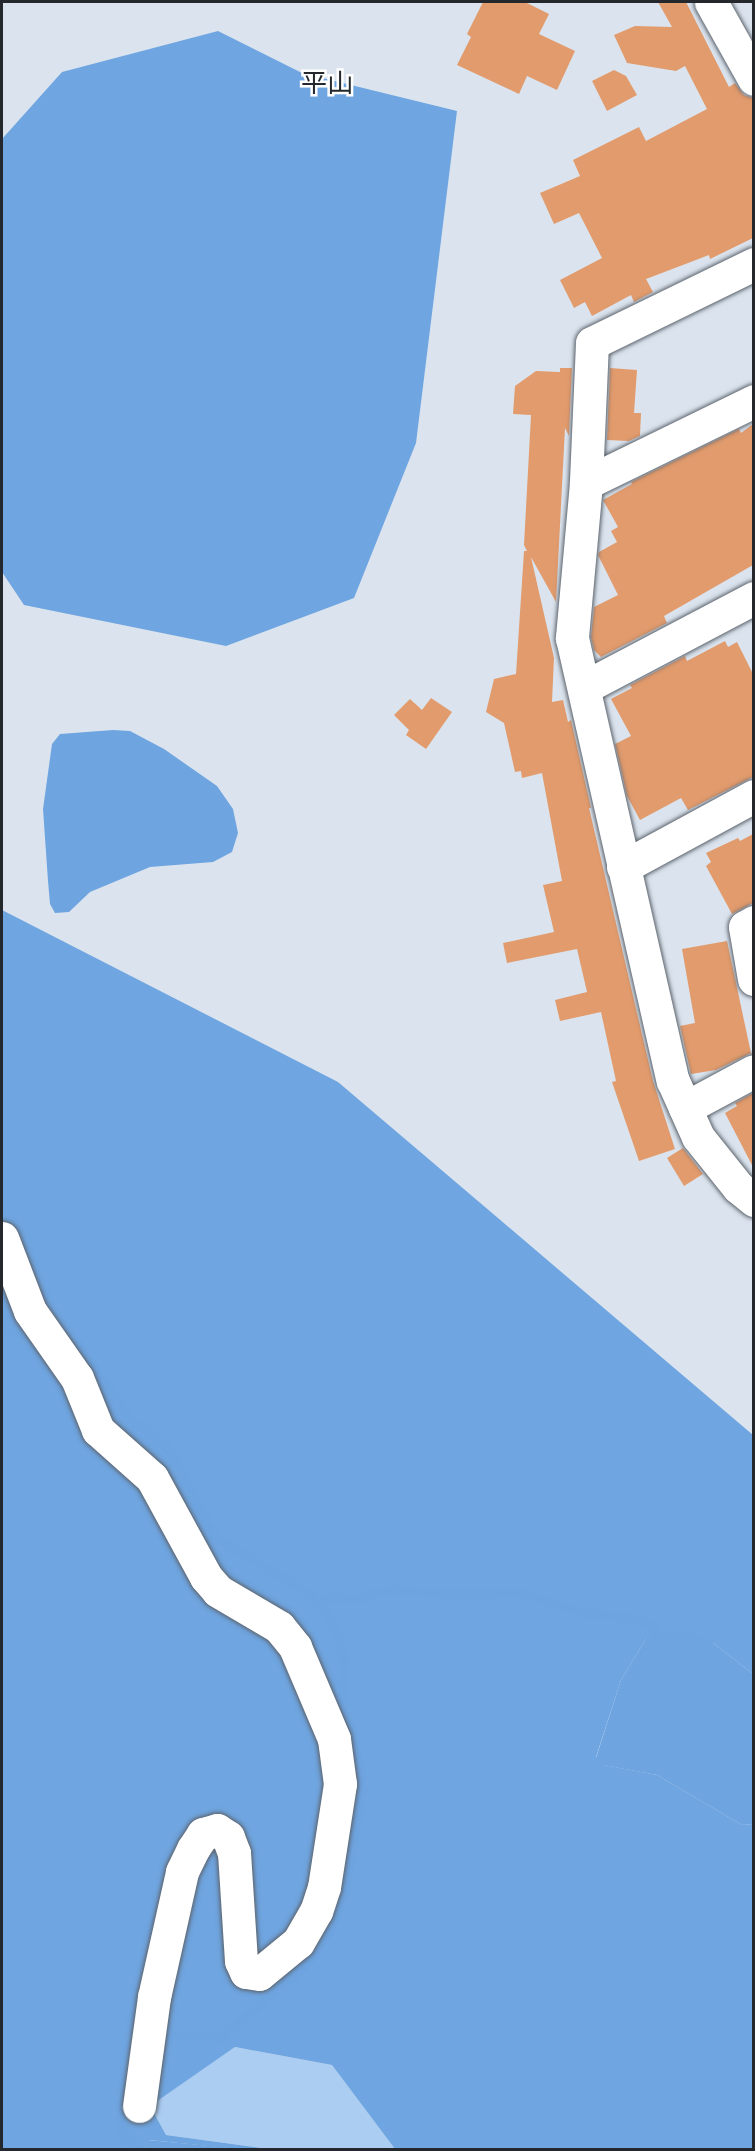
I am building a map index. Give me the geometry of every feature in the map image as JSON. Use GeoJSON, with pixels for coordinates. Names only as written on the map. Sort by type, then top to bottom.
{"type":"FeatureCollection","features":[{"type":"Feature","properties":{"kind":"street"},"geometry":{"type":"LineString","coordinates":[[711,2],[753,79]]}},
{"type":"Feature","properties":{"kind":"street"},"geometry":{"type":"LineString","coordinates":[[753,264],[592,343],[586,483],[572,638],[673,1081],[698,1137],[738,1187],[753,1200]]}},
{"type":"Feature","properties":{"kind":"street"},"geometry":{"type":"LineString","coordinates":[[586,483],[753,401]]}},
{"type":"Feature","properties":{"kind":"street"},"geometry":{"type":"LineString","coordinates":[[585,687],[753,598]]}},
{"type":"Feature","properties":{"kind":"street"},"geometry":{"type":"LineString","coordinates":[[623,867],[753,796]]}},
{"type":"Feature","properties":{"kind":"street"},"geometry":{"type":"LineString","coordinates":[[753,922],[745,927],[753,979]]}},
{"type":"Feature","properties":{"kind":"street"},"geometry":{"type":"LineString","coordinates":[[685,1108],[753,1071]]}},
{"type":"Feature","properties":{"kind":"street"},"geometry":{"type":"LineString","coordinates":[[2,1238],[30,1311],[77,1378],[98,1430],[152,1478],[206,1577],[218,1591],[279,1627],[295,1647],[334,1739],[340,1784],[324,1887],[316,1911],[298,1942],[259,1974],[246,1972],[241,1961],[234,1853],[228,1837],[217,1830],[203,1834],[182,1872],[154,1997],[139,2106]]}},
{"type":"Feature","properties":{"kind":"shaded area"},"geometry":{"type":"Polygon","coordinates":[[[218,31],[302,73],[457,111],[416,443],[354,598],[226,646],[24,605],[2,572],[2,139],[62,72],[218,31]]]}},
{"type":"Feature","properties":{"kind":"shaded area"},"geometry":{"type":"Polygon","coordinates":[[[130,731],[164,749],[217,786],[233,809],[238,833],[232,852],[213,862],[150,867],[90,892],[69,912],[55,913],[50,904],[43,809],[52,744],[60,734],[130,731]]]}},
{"type":"Feature","properties":{"kind":"shaded area"},"geometry":{"type":"Polygon","coordinates":[[[2,910],[338,1082],[753,1435],[753,1674],[713,1643],[646,1639],[621,1680],[596,1757],[604,1765],[657,1775],[742,1825],[753,1824],[753,2149],[395,2149],[332,2065],[235,2047],[150,2106],[166,2135],[268,2149],[238,2149],[149,2140],[146,2149],[2,2149],[2,910]]]}},
{"type":"Feature","properties":{"kind":"shaded area"},"geometry":{"type":"Polygon","coordinates":[[[662,1631],[686,1631],[713,1643],[753,1674],[753,1824],[742,1825],[657,1775],[603,1765],[596,1758],[621,1680],[646,1639],[662,1631]]]}},
{"type":"Feature","properties":{"kind":"shaded area"},"geometry":{"type":"Polygon","coordinates":[[[235,2047],[332,2065],[395,2149],[268,2149],[166,2135],[149,2106],[235,2047]]]}},
{"type":"Feature","properties":{"kind":"shaded area"},"geometry":{"type":"Polygon","coordinates":[[[148,2140],[233,2148],[238,2149],[146,2149],[148,2140]]]}},
{"type":"Feature","properties":{"kind":"building"},"geometry":{"type":"Polygon","coordinates":[[[483,2],[525,2],[549,14],[539,34],[575,51],[557,90],[527,76],[519,94],[457,65],[471,37],[467,34],[483,2]]]}},
{"type":"Feature","properties":{"kind":"building"},"geometry":{"type":"Polygon","coordinates":[[[658,2],[686,2],[729,87],[735,83],[744,95],[753,98],[753,238],[710,259],[709,255],[646,279],[653,292],[634,302],[631,295],[592,316],[585,302],[574,308],[560,280],[602,258],[579,213],[554,224],[540,193],[580,176],[573,160],[639,127],[646,141],[707,109],[685,66],[676,71],[627,63],[614,35],[635,26],[672,27],[658,2]]]}},
{"type":"Feature","properties":{"kind":"building"},"geometry":{"type":"Polygon","coordinates":[[[614,70],[626,76],[637,95],[607,111],[592,81],[614,70]]]}},
{"type":"Feature","properties":{"kind":"building"},"geometry":{"type":"Polygon","coordinates":[[[560,368],[572,368],[569,436],[565,428],[556,602],[531,557],[554,658],[552,702],[563,700],[568,722],[571,720],[591,808],[589,808],[653,1081],[675,1149],[639,1161],[612,1082],[616,1081],[601,1012],[560,1021],[555,1000],[587,992],[577,949],[507,963],[503,943],[554,932],[543,885],[562,881],[542,773],[522,778],[521,771],[515,772],[504,723],[486,712],[494,679],[516,674],[524,551],[527,551],[524,545],[531,415],[513,414],[515,386],[536,371],[560,372],[560,368]]]}},
{"type":"Feature","properties":{"kind":"building"},"geometry":{"type":"Polygon","coordinates":[[[610,368],[637,370],[634,413],[641,413],[640,436],[629,441],[607,440],[610,368]]]}},
{"type":"Feature","properties":{"kind":"building"},"geometry":{"type":"Polygon","coordinates":[[[753,424],[753,565],[664,616],[667,623],[601,657],[594,650],[591,637],[594,607],[618,595],[598,555],[599,552],[617,542],[611,531],[618,527],[603,500],[632,484],[631,482],[739,429],[741,433],[753,424]]]}},
{"type":"Feature","properties":{"kind":"building"},"geometry":{"type":"Polygon","coordinates":[[[725,641],[728,647],[737,642],[753,674],[753,777],[688,810],[681,798],[640,820],[627,796],[615,744],[631,736],[611,699],[632,688],[630,685],[685,656],[687,661],[725,641]]]}},
{"type":"Feature","properties":{"kind":"building"},"geometry":{"type":"Polygon","coordinates":[[[431,698],[452,712],[426,749],[406,735],[409,730],[394,715],[410,699],[422,710],[431,698]]]}},
{"type":"Feature","properties":{"kind":"building"},"geometry":{"type":"Polygon","coordinates":[[[753,834],[753,903],[732,914],[706,866],[711,862],[706,853],[738,838],[740,841],[753,834]]]}},
{"type":"Feature","properties":{"kind":"building"},"geometry":{"type":"Polygon","coordinates":[[[727,941],[751,1053],[716,1070],[691,1074],[680,1026],[695,1023],[682,949],[727,941]]]}},
{"type":"Feature","properties":{"kind":"building"},"geometry":{"type":"Polygon","coordinates":[[[753,1093],[753,1167],[725,1113],[737,1106],[735,1103],[753,1093]]]}},
{"type":"Feature","properties":{"kind":"building"},"geometry":{"type":"Polygon","coordinates":[[[683,1148],[703,1174],[684,1186],[667,1158],[683,1148]]]}},
{"type":"Feature","properties":{"kind":"waterway"},"geometry":{"type":"LineString","coordinates":[[2,1327],[7,1332],[37,1336]]}},
{"type":"Feature","properties":{"kind":"waterway"},"geometry":{"type":"LineString","coordinates":[[61,1339],[77,1344],[128,1415],[168,1449],[212,1530],[222,1541],[311,1595],[322,1607],[338,1635],[344,1662],[343,1715],[361,1768],[363,1790],[345,1895],[329,1933],[301,1971],[222,2037],[170,2036],[155,2032]]}},
{"type":"Feature","properties":{"kind":"waterway"},"geometry":{"type":"LineString","coordinates":[[316,1601],[335,1597],[348,1600],[360,1599],[374,1593],[392,1590],[460,1595],[519,1593],[580,1612],[645,1621],[653,1626],[658,1639]]}},
{"type":"Feature","properties":{"kind":"waterway"},"geometry":{"type":"LineString","coordinates":[[125,2095],[120,2121],[124,2136],[140,2150]]}},
{"type":"Feature","properties":{"kind":"district","name":"平山"},"geometry":{"type":"Point","coordinates":[327,84]}}]}
